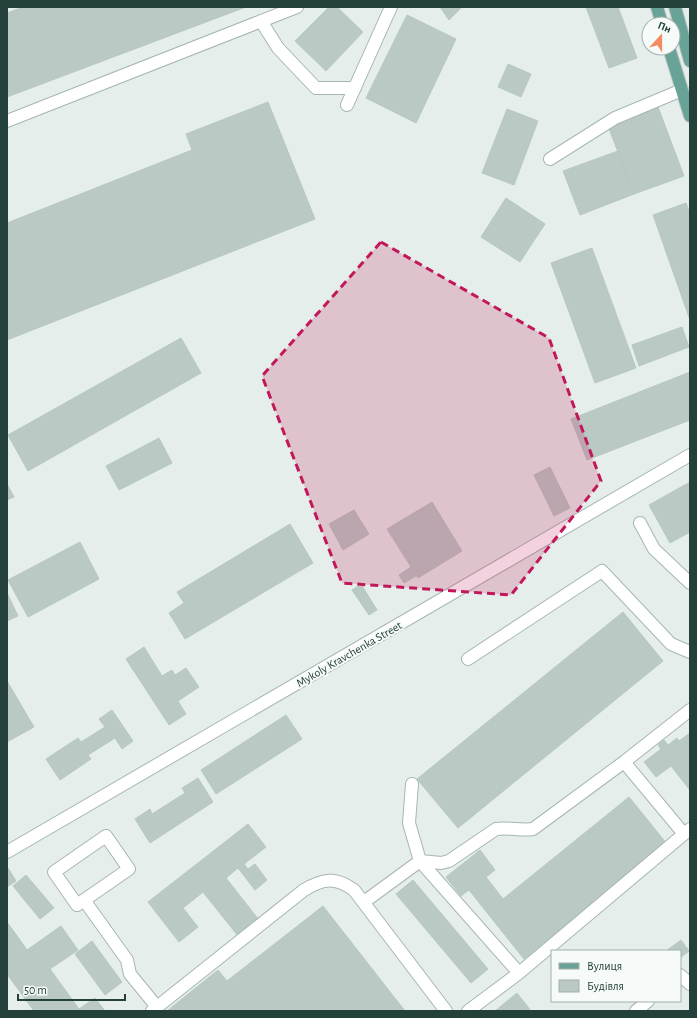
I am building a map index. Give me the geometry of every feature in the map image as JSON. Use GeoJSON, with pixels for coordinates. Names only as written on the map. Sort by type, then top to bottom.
{"type":"FeatureCollection","features":[{"type":"Feature","properties":{"kind":"main road"},"geometry":{"type":"LineString","coordinates":[[675,7],[690,61]]}},
{"type":"Feature","properties":{"kind":"main road"},"geometry":{"type":"LineString","coordinates":[[672,56],[690,116]]}},
{"type":"Feature","properties":{"kind":"street"},"geometry":{"type":"LineString","coordinates":[[7,120],[297,7]]}},
{"type":"Feature","properties":{"kind":"street"},"geometry":{"type":"LineString","coordinates":[[347,105],[391,7]]}},
{"type":"Feature","properties":{"kind":"street"},"geometry":{"type":"LineString","coordinates":[[261,21],[278,48],[316,88],[355,88]]}},
{"type":"Feature","properties":{"kind":"street"},"geometry":{"type":"LineString","coordinates":[[550,159],[615,118],[682,90]]}},
{"type":"Feature","properties":{"kind":"street","name":"Mykoly Kravchenka Street"},"geometry":{"type":"LineString","coordinates":[[7,852],[690,455]]}},
{"type":"Feature","properties":{"kind":"street"},"geometry":{"type":"LineString","coordinates":[[640,523],[654,549],[690,583]]}},
{"type":"Feature","properties":{"kind":"street"},"geometry":{"type":"LineString","coordinates":[[468,659],[602,571],[672,644],[690,652]]}},
{"type":"Feature","properties":{"kind":"street"},"geometry":{"type":"LineString","coordinates":[[364,902],[420,861],[432,863],[446,862],[496,829],[533,829],[624,762],[690,710]]}},
{"type":"Feature","properties":{"kind":"street"},"geometry":{"type":"LineString","coordinates":[[468,1011],[519,973],[687,831],[624,762]]}},
{"type":"Feature","properties":{"kind":"street"},"geometry":{"type":"LineString","coordinates":[[412,784],[409,823],[420,861],[519,973]]}},
{"type":"Feature","properties":{"kind":"street"},"geometry":{"type":"LineString","coordinates":[[106,836],[129,869],[84,900],[77,905],[54,872],[106,836]]}},
{"type":"Feature","properties":{"kind":"street"},"geometry":{"type":"LineString","coordinates":[[84,900],[127,960],[130,974],[154,1009],[314,884],[322,881],[338,881],[354,890],[364,902],[446,1011]]}},
{"type":"Feature","properties":{"kind":"street"},"geometry":{"type":"LineString","coordinates":[[681,975],[690,984]]}},
{"type":"Feature","properties":{"kind":"street"},"geometry":{"type":"LineString","coordinates":[[636,1011],[647,1002]]}},
{"type":"Feature","properties":{"kind":"highlighted area"},"geometry":{"type":"Polygon","coordinates":[[[381,242],[549,338],[601,481],[511,595],[342,583],[262,376],[381,242]]]}},
{"type":"Feature","properties":{"kind":"building"},"geometry":{"type":"Polygon","coordinates":[[[23,7],[246,7],[7,97],[7,13],[23,7]]]}},
{"type":"Feature","properties":{"kind":"building"},"geometry":{"type":"Polygon","coordinates":[[[329,7],[337,7],[363,32],[326,71],[295,41],[329,7]]]}},
{"type":"Feature","properties":{"kind":"building"},"geometry":{"type":"Polygon","coordinates":[[[440,7],[462,7],[449,20],[440,7]]]}},
{"type":"Feature","properties":{"kind":"building"},"geometry":{"type":"Polygon","coordinates":[[[586,7],[618,7],[637,58],[609,68],[586,7]]]}},
{"type":"Feature","properties":{"kind":"building"},"geometry":{"type":"Polygon","coordinates":[[[407,15],[456,39],[416,123],[366,98],[407,15]]]}},
{"type":"Feature","properties":{"kind":"building"},"geometry":{"type":"Polygon","coordinates":[[[508,64],[531,74],[521,97],[498,87],[508,64]]]}},
{"type":"Feature","properties":{"kind":"building"},"geometry":{"type":"Polygon","coordinates":[[[268,102],[315,219],[7,340],[7,223],[192,150],[186,134],[268,102]]]}},
{"type":"Feature","properties":{"kind":"building"},"geometry":{"type":"Polygon","coordinates":[[[658,107],[684,176],[634,194],[608,126],[658,107]]]}},
{"type":"Feature","properties":{"kind":"building"},"geometry":{"type":"Polygon","coordinates":[[[507,109],[538,121],[514,185],[482,173],[507,109]]]}},
{"type":"Feature","properties":{"kind":"building"},"geometry":{"type":"Polygon","coordinates":[[[618,151],[634,194],[580,215],[563,171],[618,151]]]}},
{"type":"Feature","properties":{"kind":"building"},"geometry":{"type":"Polygon","coordinates":[[[506,198],[545,224],[520,262],[481,237],[506,198]]]}},
{"type":"Feature","properties":{"kind":"building"},"geometry":{"type":"Polygon","coordinates":[[[686,203],[690,214],[690,320],[653,215],[686,203]]]}},
{"type":"Feature","properties":{"kind":"building"},"geometry":{"type":"Polygon","coordinates":[[[592,248],[636,368],[595,383],[551,263],[592,248]]]}},
{"type":"Feature","properties":{"kind":"building"},"geometry":{"type":"Polygon","coordinates":[[[682,327],[689,347],[639,366],[632,345],[682,327]]]}},
{"type":"Feature","properties":{"kind":"building"},"geometry":{"type":"Polygon","coordinates":[[[181,338],[201,373],[28,471],[8,435],[181,338]]]}},
{"type":"Feature","properties":{"kind":"building"},"geometry":{"type":"Polygon","coordinates":[[[690,372],[690,420],[587,460],[571,419],[690,372]]]}},
{"type":"Feature","properties":{"kind":"building"},"geometry":{"type":"Polygon","coordinates":[[[159,438],[172,463],[119,490],[106,466],[159,438]]]}},
{"type":"Feature","properties":{"kind":"building"},"geometry":{"type":"Polygon","coordinates":[[[550,467],[570,508],[554,516],[534,475],[550,467]]]}},
{"type":"Feature","properties":{"kind":"building"},"geometry":{"type":"Polygon","coordinates":[[[690,482],[690,532],[670,543],[649,505],[690,482]]]}},
{"type":"Feature","properties":{"kind":"building"},"geometry":{"type":"Polygon","coordinates":[[[7,484],[14,497],[7,500],[7,484]]]}},
{"type":"Feature","properties":{"kind":"building"},"geometry":{"type":"Polygon","coordinates":[[[432,502],[462,551],[418,578],[387,529],[432,502]]]}},
{"type":"Feature","properties":{"kind":"building"},"geometry":{"type":"Polygon","coordinates":[[[354,510],[369,534],[343,550],[329,524],[354,510]]]}},
{"type":"Feature","properties":{"kind":"building"},"geometry":{"type":"Polygon","coordinates":[[[290,524],[313,563],[185,639],[169,613],[184,603],[177,592],[290,524]]]}},
{"type":"Feature","properties":{"kind":"building"},"geometry":{"type":"Polygon","coordinates":[[[80,542],[99,579],[28,617],[8,580],[80,542]]]}},
{"type":"Feature","properties":{"kind":"building"},"geometry":{"type":"Polygon","coordinates":[[[411,567],[416,576],[404,583],[399,575],[411,567]]]}},
{"type":"Feature","properties":{"kind":"building"},"geometry":{"type":"Polygon","coordinates":[[[361,584],[377,610],[369,615],[352,590],[361,584]]]}},
{"type":"Feature","properties":{"kind":"building"},"geometry":{"type":"Polygon","coordinates":[[[7,593],[18,616],[7,621],[7,593]]]}},
{"type":"Feature","properties":{"kind":"building"},"geometry":{"type":"Polygon","coordinates":[[[623,612],[663,661],[458,828],[417,779],[623,612]]]}},
{"type":"Feature","properties":{"kind":"building"},"geometry":{"type":"Polygon","coordinates":[[[144,647],[162,676],[172,670],[175,675],[186,668],[199,687],[178,701],[186,714],[169,725],[126,659],[144,647]]]}},
{"type":"Feature","properties":{"kind":"building"},"geometry":{"type":"Polygon","coordinates":[[[7,681],[34,727],[7,742],[7,681]]]}},
{"type":"Feature","properties":{"kind":"building"},"geometry":{"type":"Polygon","coordinates":[[[112,710],[133,741],[122,749],[115,738],[88,755],[91,759],[60,780],[46,759],[78,738],[81,742],[105,727],[99,719],[112,710]]]}},
{"type":"Feature","properties":{"kind":"building"},"geometry":{"type":"Polygon","coordinates":[[[286,715],[302,739],[216,794],[201,770],[286,715]]]}},
{"type":"Feature","properties":{"kind":"building"},"geometry":{"type":"Polygon","coordinates":[[[690,733],[690,790],[671,766],[656,777],[644,762],[661,749],[658,745],[664,740],[668,745],[677,738],[679,741],[690,733]]]}},
{"type":"Feature","properties":{"kind":"building"},"geometry":{"type":"Polygon","coordinates":[[[198,778],[213,802],[150,843],[135,819],[150,809],[152,814],[185,793],[182,788],[198,778]]]}},
{"type":"Feature","properties":{"kind":"building"},"geometry":{"type":"Polygon","coordinates":[[[629,797],[667,844],[524,959],[469,890],[461,896],[446,877],[480,850],[495,870],[486,877],[503,899],[629,797]]]}},
{"type":"Feature","properties":{"kind":"building"},"geometry":{"type":"Polygon","coordinates":[[[248,824],[266,847],[244,864],[248,869],[255,864],[267,880],[255,890],[238,868],[226,878],[259,920],[238,936],[203,892],[183,908],[198,927],[179,942],[148,902],[248,824]]]}},
{"type":"Feature","properties":{"kind":"building"},"geometry":{"type":"Polygon","coordinates":[[[8,868],[16,881],[7,887],[7,869],[8,868]]]}},
{"type":"Feature","properties":{"kind":"building"},"geometry":{"type":"Polygon","coordinates":[[[26,875],[54,908],[40,919],[13,886],[26,875]]]}},
{"type":"Feature","properties":{"kind":"building"},"geometry":{"type":"Polygon","coordinates":[[[413,880],[488,969],[471,983],[396,894],[413,880]]]}},
{"type":"Feature","properties":{"kind":"building"},"geometry":{"type":"Polygon","coordinates":[[[323,906],[405,1011],[167,1011],[218,970],[227,981],[323,906]]]}},
{"type":"Feature","properties":{"kind":"building"},"geometry":{"type":"Polygon","coordinates":[[[7,922],[15,933],[7,939],[7,922]]]}},
{"type":"Feature","properties":{"kind":"building"},"geometry":{"type":"Polygon","coordinates":[[[61,926],[78,950],[50,969],[79,1009],[95,998],[105,1011],[34,1011],[7,974],[7,939],[15,933],[27,950],[61,926]]]}},
{"type":"Feature","properties":{"kind":"building"},"geometry":{"type":"Polygon","coordinates":[[[681,940],[689,951],[681,957],[681,950],[667,950],[681,940]]]}},
{"type":"Feature","properties":{"kind":"building"},"geometry":{"type":"Polygon","coordinates":[[[92,941],[122,982],[105,995],[75,954],[92,941]]]}},
{"type":"Feature","properties":{"kind":"building"},"geometry":{"type":"Polygon","coordinates":[[[517,993],[531,1011],[495,1011],[517,993]]]}}]}
